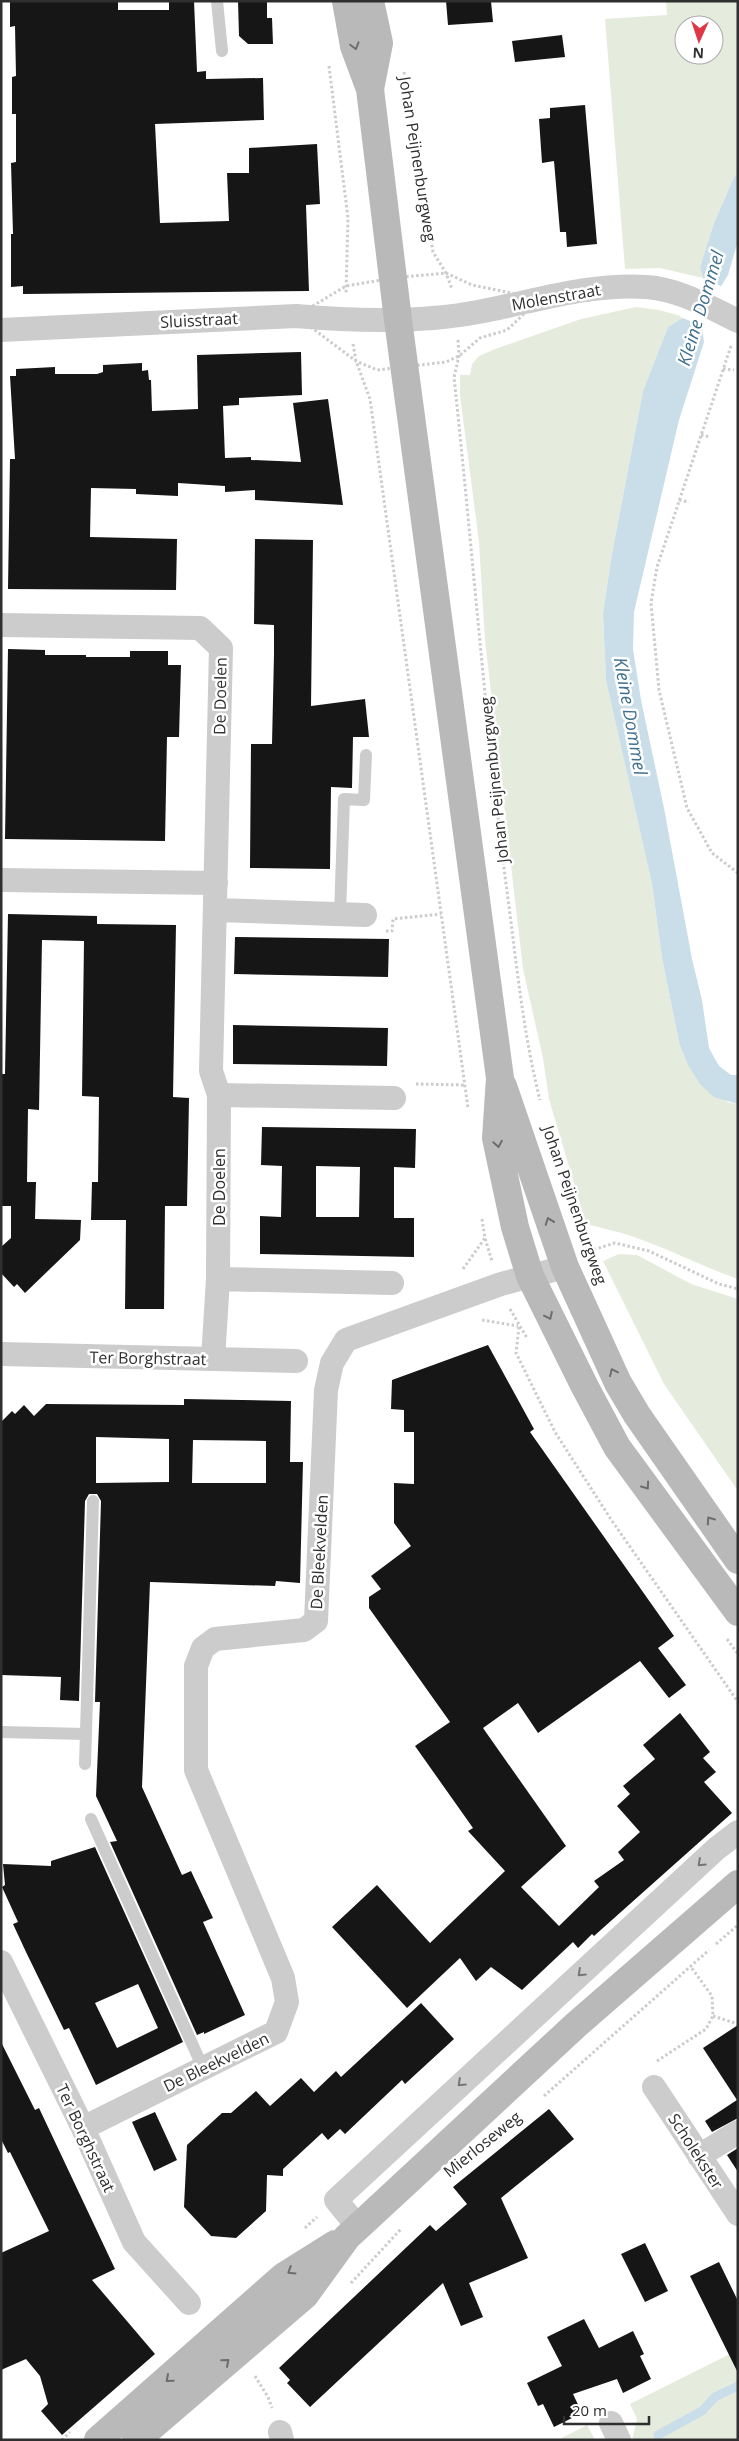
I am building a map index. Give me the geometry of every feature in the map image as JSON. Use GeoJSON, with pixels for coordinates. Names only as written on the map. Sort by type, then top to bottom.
{"type":"FeatureCollection","features":[{"type":"Feature","properties":{"kind":"main road","name":"Johan Peijnenburgweg"},"geometry":{"type":"LineString","coordinates":[[346,1],[354,46],[370,89],[398,320],[500,1078],[496,1138],[515,1227],[530,1276],[584,1387],[617,1447],[738,1612]]}},
{"type":"Feature","properties":{"kind":"main road","name":"Johan Peijnenburgweg"},"geometry":{"type":"LineString","coordinates":[[370,1],[379,43],[370,89]]}},
{"type":"Feature","properties":{"kind":"main road","name":"Johan Peijnenburgweg"},"geometry":{"type":"LineString","coordinates":[[500,1078],[566,1266],[618,1382],[637,1415],[738,1560]]}},
{"type":"Feature","properties":{"kind":"main road","name":"Mierloseweg"},"geometry":{"type":"LineString","coordinates":[[98,2440],[284,2276],[352,2232],[577,2024],[738,1884]]}},
{"type":"Feature","properties":{"kind":"main road","name":"Mierloseweg"},"geometry":{"type":"LineString","coordinates":[[136,2440],[305,2295],[352,2232]]}},
{"type":"Feature","properties":{"kind":"street","name":"Molenstraat"},"geometry":{"type":"LineString","coordinates":[[398,320],[475,313],[574,291],[647,286],[684,295],[730,325]]}},
{"type":"Feature","properties":{"kind":"street","name":"Sluisstraat"},"geometry":{"type":"LineString","coordinates":[[1,330],[296,316],[398,320]]}},
{"type":"Feature","properties":{"kind":"street","name":"De Doelen"},"geometry":{"type":"LineString","coordinates":[[1,625],[200,628],[221,648],[211,1071],[219,1095],[218,1278],[213,1359]]}},
{"type":"Feature","properties":{"kind":"street"},"geometry":{"type":"LineString","coordinates":[[1,880],[216,883]]}},
{"type":"Feature","properties":{"kind":"street"},"geometry":{"type":"LineString","coordinates":[[215,910],[365,915]]}},
{"type":"Feature","properties":{"kind":"street"},"geometry":{"type":"LineString","coordinates":[[219,1095],[394,1098]]}},
{"type":"Feature","properties":{"kind":"street","name":"De Bleekvelden"},"geometry":{"type":"LineString","coordinates":[[83,2128],[276,2032],[287,2002],[283,1978],[196,1770],[196,1666],[202,1648],[215,1639],[304,1630],[316,1621],[326,1390],[332,1363],[346,1340],[501,1284],[566,1266]]}},
{"type":"Feature","properties":{"kind":"street"},"geometry":{"type":"LineString","coordinates":[[218,1278],[392,1283]]}},
{"type":"Feature","properties":{"kind":"street","name":"Ter Borghstraat"},"geometry":{"type":"LineString","coordinates":[[1,1354],[296,1361]]}},
{"type":"Feature","properties":{"kind":"street"},"geometry":{"type":"LineString","coordinates":[[352,2232],[336,2200],[716,1849],[738,1832]]}},
{"type":"Feature","properties":{"kind":"street","name":"Ter Borghstraat"},"geometry":{"type":"LineString","coordinates":[[1,1962],[83,2128],[134,2242],[188,2303]]}},
{"type":"Feature","properties":{"kind":"street","name":"Scholekster"},"geometry":{"type":"LineString","coordinates":[[654,2087],[738,2214]]}},
{"type":"Feature","properties":{"kind":"street"},"geometry":{"type":"LineString","coordinates":[[699,2156],[738,2132]]}},
{"type":"Feature","properties":{"kind":"lane"},"geometry":{"type":"LineString","coordinates":[[217,1],[222,51]]}},
{"type":"Feature","properties":{"kind":"lane"},"geometry":{"type":"LineString","coordinates":[[340,914],[344,799],[364,800],[366,755]]}},
{"type":"Feature","properties":{"kind":"lane"},"geometry":{"type":"LineString","coordinates":[[86,1764],[93,1501]]}},
{"type":"Feature","properties":{"kind":"lane"},"geometry":{"type":"LineString","coordinates":[[1,1732],[86,1734]]}},
{"type":"Feature","properties":{"kind":"lane"},"geometry":{"type":"LineString","coordinates":[[91,1818],[203,2068]]}},
{"type":"Feature","properties":{"kind":"path"},"geometry":{"type":"LineString","coordinates":[[329,64],[348,218],[346,286],[349,319],[356,361],[370,398],[469,1114]]}},
{"type":"Feature","properties":{"kind":"path","name":"Johan Peijnenburgweg"},"geometry":{"type":"LineString","coordinates":[[404,70],[433,252],[446,273],[452,290],[456,314],[458,356],[454,377],[473,553],[496,800],[528,1054],[543,1110]]}},
{"type":"Feature","properties":{"kind":"path"},"geometry":{"type":"LineString","coordinates":[[730,325],[723,369],[657,567],[651,603],[659,690],[687,808],[712,853],[738,873]]}},
{"type":"Feature","properties":{"kind":"path"},"geometry":{"type":"LineString","coordinates":[[723,369],[734,370]]}},
{"type":"Feature","properties":{"kind":"path"},"geometry":{"type":"LineString","coordinates":[[701,435],[710,437]]}},
{"type":"Feature","properties":{"kind":"path"},"geometry":{"type":"LineString","coordinates":[[679,500],[689,502]]}},
{"type":"Feature","properties":{"kind":"path"},"geometry":{"type":"LineString","coordinates":[[365,915],[365,930],[392,931],[393,920],[441,914]]}},
{"type":"Feature","properties":{"kind":"path"},"geometry":{"type":"LineString","coordinates":[[394,1098],[395,1083],[465,1085]]}},
{"type":"Feature","properties":{"kind":"path"},"geometry":{"type":"LineString","coordinates":[[481,1209],[485,1238],[501,1284],[519,1326],[516,1353],[555,1432],[610,1518],[738,1702]]}},
{"type":"Feature","properties":{"kind":"path","name":"Johan Peijnenburgweg"},"geometry":{"type":"LineString","coordinates":[[585,1242],[592,1260]]}},
{"type":"Feature","properties":{"kind":"path"},"geometry":{"type":"LineString","coordinates":[[589,1252],[615,1243],[649,1251],[719,1284],[738,1289]]}},
{"type":"Feature","properties":{"kind":"path"},"geometry":{"type":"LineString","coordinates":[[542,2097],[738,1926]]}},
{"type":"Feature","properties":{"kind":"path"},"geometry":{"type":"LineString","coordinates":[[654,2087],[651,2072],[656,2062],[706,2029],[713,2016],[712,1996],[691,1967]]}},
{"type":"Feature","properties":{"kind":"path"},"geometry":{"type":"LineString","coordinates":[[713,2016],[738,2024]]}},
{"type":"Feature","properties":{"kind":"path"},"geometry":{"type":"LineString","coordinates":[[344,2290],[402,2228]]}},
{"type":"Feature","properties":{"kind":"path"},"geometry":{"type":"LineString","coordinates":[[246,2380],[253,2374],[268,2397],[281,2436]]}},
{"type":"Feature","properties":{"kind":"shaded area"},"geometry":{"type":"Polygon","coordinates":[[[666,1],[738,1],[738,173],[734,177],[714,223],[700,267],[703,278],[660,268],[625,269],[605,19],[667,15],[666,1]]]}},
{"type":"Feature","properties":{"kind":"shaded area"},"geometry":{"type":"Polygon","coordinates":[[[636,307],[659,310],[684,317],[668,327],[643,391],[611,559],[603,614],[606,679],[652,884],[662,958],[679,1042],[727,1102],[738,1104],[738,1279],[644,1241],[586,1224],[549,1099],[543,1058],[523,969],[485,640],[479,542],[460,395],[460,375],[470,375],[472,364],[479,356],[495,349],[581,319],[636,307]]]}},
{"type":"Feature","properties":{"kind":"shaded area"},"geometry":{"type":"Polygon","coordinates":[[[619,1254],[637,1255],[691,1284],[738,1299],[738,1491],[664,1384],[603,1261],[619,1254]]]}},
{"type":"Feature","properties":{"kind":"shaded area"},"geometry":{"type":"Polygon","coordinates":[[[738,2350],[738,2440],[632,2440],[637,2419],[630,2404],[738,2350]]]}},
{"type":"Feature","properties":{"kind":"shaded area"},"geometry":{"type":"Polygon","coordinates":[[[587,2425],[595,2440],[558,2440],[587,2425]]]}},
{"type":"Feature","properties":{"kind":"water","name":"Kleine Dommel"},"geometry":{"type":"Polygon","coordinates":[[[738,173],[738,241],[728,275],[702,328],[704,342],[679,420],[634,612],[633,649],[641,700],[664,808],[692,959],[702,1000],[709,1048],[719,1066],[731,1075],[738,1075],[738,1104],[714,1097],[700,1084],[688,1065],[679,1042],[662,958],[652,884],[606,680],[603,614],[611,559],[643,391],[668,327],[684,317],[703,278],[700,267],[714,223],[734,177],[738,173]]]}},
{"type":"Feature","properties":{"kind":"pier"},"geometry":{"type":"Polygon","coordinates":[[[700,277],[723,287],[705,327],[680,317],[700,277]]]}},
{"type":"Feature","properties":{"kind":"building"},"geometry":{"type":"Polygon","coordinates":[[[10,1],[118,1],[118,10],[169,10],[169,1],[194,1],[197,72],[206,71],[206,79],[263,78],[264,120],[155,124],[160,223],[229,221],[227,173],[249,173],[249,148],[317,144],[320,204],[306,205],[309,291],[23,294],[23,286],[11,287],[11,234],[13,234],[11,163],[16,162],[16,114],[12,114],[12,77],[16,76],[15,26],[10,27],[10,1]]]}},
{"type":"Feature","properties":{"kind":"building"},"geometry":{"type":"Polygon","coordinates":[[[238,1],[267,1],[267,18],[272,18],[273,44],[248,44],[239,36],[238,1]]]}},
{"type":"Feature","properties":{"kind":"building"},"geometry":{"type":"Polygon","coordinates":[[[446,1],[491,1],[493,22],[448,25],[446,1]]]}},
{"type":"Feature","properties":{"kind":"building"},"geometry":{"type":"Polygon","coordinates":[[[562,35],[565,57],[515,62],[512,41],[562,35]]]}},
{"type":"Feature","properties":{"kind":"building"},"geometry":{"type":"Polygon","coordinates":[[[585,105],[597,244],[567,247],[566,232],[560,232],[554,161],[542,163],[539,119],[550,118],[550,108],[585,105]]]}},
{"type":"Feature","properties":{"kind":"building"},"geometry":{"type":"Polygon","coordinates":[[[301,352],[302,395],[239,398],[239,405],[223,406],[225,458],[251,457],[251,460],[301,462],[293,403],[328,399],[343,505],[255,500],[255,490],[225,492],[225,486],[178,483],[178,496],[136,494],[136,489],[91,488],[90,537],[177,539],[176,590],[8,589],[10,459],[15,459],[10,376],[16,376],[16,369],[55,367],[55,374],[97,374],[103,372],[103,365],[142,363],[142,371],[148,370],[149,380],[151,380],[152,411],[198,409],[197,355],[301,352]]]}},
{"type":"Feature","properties":{"kind":"building"},"geometry":{"type":"Polygon","coordinates":[[[255,539],[313,540],[311,706],[365,699],[369,737],[353,737],[352,788],[331,787],[330,869],[250,868],[251,744],[272,744],[274,654],[274,625],[254,624],[255,539]]]}},
{"type":"Feature","properties":{"kind":"building"},"geometry":{"type":"Polygon","coordinates":[[[8,649],[45,650],[45,655],[86,655],[86,657],[130,657],[130,651],[168,651],[168,665],[181,665],[179,737],[167,737],[165,841],[5,839],[8,649]]]}},
{"type":"Feature","properties":{"kind":"building"},"geometry":{"type":"Polygon","coordinates":[[[8,914],[97,916],[97,924],[176,925],[173,1097],[189,1098],[187,1206],[165,1206],[164,1309],[125,1309],[126,1220],[91,1220],[92,1182],[98,1182],[99,1097],[82,1096],[84,941],[42,940],[39,1110],[28,1109],[27,1182],[36,1182],[35,1219],[81,1220],[80,1240],[25,1293],[17,1284],[14,1287],[1,1273],[1,1247],[11,1238],[11,1206],[1,1206],[1,1074],[5,1074],[8,914]]]}},
{"type":"Feature","properties":{"kind":"building"},"geometry":{"type":"Polygon","coordinates":[[[235,937],[389,939],[388,977],[234,974],[235,937]]]}},
{"type":"Feature","properties":{"kind":"building"},"geometry":{"type":"Polygon","coordinates":[[[233,1025],[388,1028],[387,1066],[233,1064],[233,1025]]]}},
{"type":"Feature","properties":{"kind":"building"},"geometry":{"type":"Polygon","coordinates":[[[262,1127],[416,1129],[415,1168],[394,1167],[394,1218],[414,1218],[414,1257],[260,1254],[260,1216],[281,1217],[282,1166],[261,1165],[262,1127]],[[316,1166],[316,1217],[359,1217],[360,1167],[316,1166]]]}},
{"type":"Feature","properties":{"kind":"building"},"geometry":{"type":"Polygon","coordinates":[[[488,1345],[534,1429],[530,1432],[674,1636],[658,1648],[686,1685],[669,1698],[640,1661],[538,1733],[518,1703],[483,1728],[566,1846],[521,1887],[559,1926],[599,1887],[594,1881],[624,1860],[618,1852],[640,1832],[617,1806],[630,1794],[623,1786],[655,1759],[643,1745],[680,1713],[710,1752],[703,1758],[716,1772],[704,1782],[732,1813],[594,1936],[592,1934],[578,1948],[573,1942],[522,1990],[491,1967],[476,1981],[460,1958],[407,2008],[332,1927],[377,1885],[430,1943],[505,1871],[468,1831],[473,1828],[415,1746],[450,1722],[369,1608],[369,1597],[381,1589],[371,1576],[411,1546],[394,1523],[394,1483],[414,1484],[414,1432],[404,1432],[404,1410],[391,1409],[392,1380],[488,1345]]]}},
{"type":"Feature","properties":{"kind":"building"},"geometry":{"type":"Polygon","coordinates":[[[184,1399],[291,1401],[290,1462],[303,1462],[300,1583],[276,1581],[275,1586],[150,1582],[142,1787],[182,1875],[191,1871],[213,1918],[203,1922],[245,2015],[204,2034],[204,2032],[197,2035],[110,1842],[117,1841],[96,1796],[100,1702],[95,1702],[101,1501],[97,1494],[89,1494],[85,1501],[79,1701],[60,1700],[61,1677],[1,1675],[1,1422],[12,1411],[15,1414],[24,1405],[34,1416],[46,1404],[184,1405],[184,1399]],[[96,1437],[96,1483],[169,1482],[169,1439],[96,1437]],[[193,1440],[192,1483],[266,1483],[266,1441],[193,1440]]]}},
{"type":"Feature","properties":{"kind":"building"},"geometry":{"type":"Polygon","coordinates":[[[95,1847],[183,2042],[96,2085],[69,2028],[64,2030],[26,1952],[13,1924],[18,1922],[2,1887],[5,1885],[3,1864],[51,1866],[51,1861],[95,1847]],[[138,1984],[95,2003],[117,2048],[158,2028],[138,1984]]]}},
{"type":"Feature","properties":{"kind":"building"},"geometry":{"type":"Polygon","coordinates":[[[421,2003],[454,2039],[405,2084],[402,2080],[345,2134],[340,2129],[328,2140],[322,2133],[283,2169],[283,2176],[267,2175],[266,2211],[236,2238],[211,2236],[184,2207],[187,2145],[222,2113],[231,2113],[256,2091],[270,2106],[301,2078],[314,2092],[336,2071],[341,2077],[421,2003]]]}},
{"type":"Feature","properties":{"kind":"building"},"geometry":{"type":"Polygon","coordinates":[[[738,2025],[738,2118],[712,2132],[705,2121],[737,2100],[703,2048],[738,2025]]]}},
{"type":"Feature","properties":{"kind":"building"},"geometry":{"type":"Polygon","coordinates":[[[1,2042],[35,2110],[39,2108],[115,2269],[92,2280],[155,2354],[62,2435],[41,2411],[48,2404],[40,2376],[26,2359],[1,2370],[1,2253],[49,2231],[10,2152],[8,2153],[1,2139],[1,2042]]]}},
{"type":"Feature","properties":{"kind":"building"},"geometry":{"type":"Polygon","coordinates":[[[549,2109],[574,2139],[501,2198],[528,2258],[469,2283],[483,2317],[461,2326],[443,2283],[310,2407],[287,2383],[290,2380],[279,2368],[430,2225],[436,2231],[467,2204],[453,2187],[549,2109]]]}},
{"type":"Feature","properties":{"kind":"building"},"geometry":{"type":"Polygon","coordinates":[[[155,2112],[177,2160],[154,2171],[132,2122],[155,2112]]]}},
{"type":"Feature","properties":{"kind":"building"},"geometry":{"type":"Polygon","coordinates":[[[738,2148],[738,2172],[727,2155],[738,2148]]]}},
{"type":"Feature","properties":{"kind":"building"},"geometry":{"type":"Polygon","coordinates":[[[645,2243],[668,2291],[645,2302],[621,2254],[645,2243]]]}},
{"type":"Feature","properties":{"kind":"building"},"geometry":{"type":"Polygon","coordinates":[[[719,2262],[738,2301],[738,2373],[690,2276],[719,2262]]]}},
{"type":"Feature","properties":{"kind":"building"},"geometry":{"type":"Polygon","coordinates":[[[584,2319],[599,2348],[633,2331],[644,2354],[640,2356],[651,2379],[623,2393],[617,2379],[573,2394],[582,2413],[554,2427],[543,2404],[538,2406],[527,2383],[562,2366],[547,2337],[584,2319]]]}},
{"type":"Feature","properties":{"kind":"waterway"},"geometry":{"type":"LineString","coordinates":[[658,2435],[702,2411],[715,2397],[738,2386]]}}]}
